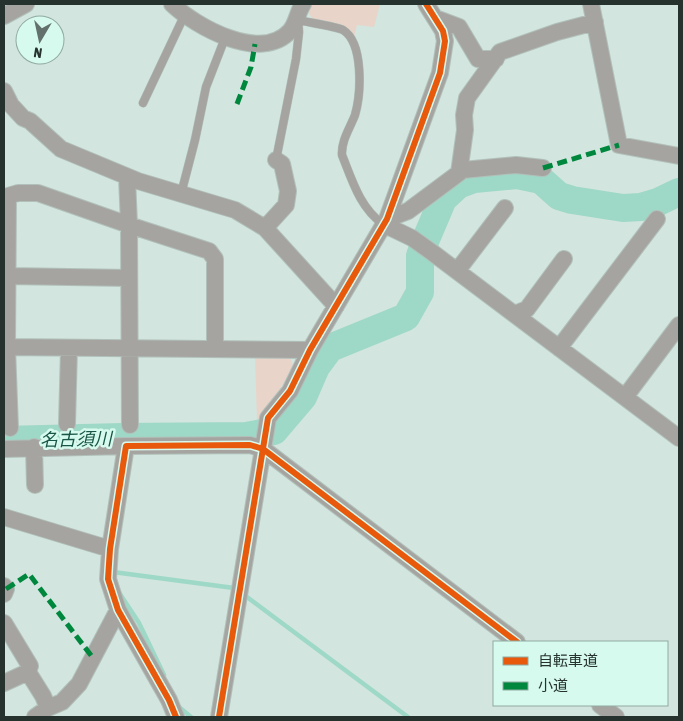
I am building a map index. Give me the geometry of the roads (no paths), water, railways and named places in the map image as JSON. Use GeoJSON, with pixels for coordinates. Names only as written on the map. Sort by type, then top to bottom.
{"type":"FeatureCollection","features":[{"type":"Feature","properties":{"kind":"street"},"geometry":{"type":"LineString","coordinates":[[4,16],[26,4]]}},
{"type":"Feature","properties":{"kind":"street"},"geometry":{"type":"LineString","coordinates":[[178,9],[215,34],[255,44],[278,39],[289,32],[298,20],[303,4]]}},
{"type":"Feature","properties":{"kind":"street"},"geometry":{"type":"LineString","coordinates":[[220,717],[268,418],[290,391],[310,350],[385,222],[440,73],[445,40],[443,31],[426,4]]}},
{"type":"Feature","properties":{"kind":"street"},"geometry":{"type":"LineString","coordinates":[[591,4],[619,145],[679,156]]}},
{"type":"Feature","properties":{"kind":"street"},"geometry":{"type":"LineString","coordinates":[[435,18],[459,27],[478,58],[496,58]]}},
{"type":"Feature","properties":{"kind":"street"},"geometry":{"type":"LineString","coordinates":[[459,172],[466,130],[464,115],[467,98],[500,52],[557,32],[595,22]]}},
{"type":"Feature","properties":{"kind":"street"},"geometry":{"type":"LineString","coordinates":[[4,91],[11,105],[23,118],[30,121],[61,149],[127,177],[235,210],[264,228],[336,306]]}},
{"type":"Feature","properties":{"kind":"street"},"geometry":{"type":"LineString","coordinates":[[264,228],[286,205],[288,191],[282,164],[276,160]]}},
{"type":"Feature","properties":{"kind":"street"},"geometry":{"type":"LineString","coordinates":[[385,222],[408,211],[463,170],[516,165],[543,168]]}},
{"type":"Feature","properties":{"kind":"street"},"geometry":{"type":"LineString","coordinates":[[127,177],[130,425]]}},
{"type":"Feature","properties":{"kind":"street"},"geometry":{"type":"LineString","coordinates":[[10,428],[6,347],[8,196],[18,193],[38,193],[209,251],[216,259],[215,349]]}},
{"type":"Feature","properties":{"kind":"street"},"geometry":{"type":"LineString","coordinates":[[457,271],[506,208]]}},
{"type":"Feature","properties":{"kind":"street"},"geometry":{"type":"LineString","coordinates":[[559,348],[657,219]]}},
{"type":"Feature","properties":{"kind":"street"},"geometry":{"type":"LineString","coordinates":[[385,222],[433,253],[679,438]]}},
{"type":"Feature","properties":{"kind":"street"},"geometry":{"type":"LineString","coordinates":[[515,314],[527,309],[564,259]]}},
{"type":"Feature","properties":{"kind":"street"},"geometry":{"type":"LineString","coordinates":[[8,276],[129,278]]}},
{"type":"Feature","properties":{"kind":"street"},"geometry":{"type":"LineString","coordinates":[[625,397],[679,325]]}},
{"type":"Feature","properties":{"kind":"street"},"geometry":{"type":"LineString","coordinates":[[6,347],[310,350]]}},
{"type":"Feature","properties":{"kind":"street"},"geometry":{"type":"LineString","coordinates":[[67,424],[69,348]]}},
{"type":"Feature","properties":{"kind":"street"},"geometry":{"type":"LineString","coordinates":[[4,449],[34,447],[250,445],[264,448],[516,641]]}},
{"type":"Feature","properties":{"kind":"street"},"geometry":{"type":"LineString","coordinates":[[126,446],[111,545],[108,579],[118,610],[169,700],[176,717]]}},
{"type":"Feature","properties":{"kind":"street"},"geometry":{"type":"LineString","coordinates":[[34,447],[35,485]]}},
{"type":"Feature","properties":{"kind":"street"},"geometry":{"type":"LineString","coordinates":[[4,517],[111,545]]}},
{"type":"Feature","properties":{"kind":"street"},"geometry":{"type":"LineString","coordinates":[[4,586],[6,589],[4,594]]}},
{"type":"Feature","properties":{"kind":"street"},"geometry":{"type":"LineString","coordinates":[[42,713],[62,702],[79,684],[118,610]]}},
{"type":"Feature","properties":{"kind":"street"},"geometry":{"type":"LineString","coordinates":[[4,623],[30,666],[28,672],[4,683]]}},
{"type":"Feature","properties":{"kind":"street"},"geometry":{"type":"LineString","coordinates":[[28,672],[43,696],[42,713]]}},
{"type":"Feature","properties":{"kind":"street"},"geometry":{"type":"LineString","coordinates":[[601,706],[616,717]]}},
{"type":"Feature","properties":{"kind":"lane"},"geometry":{"type":"LineString","coordinates":[[143,103],[178,9]]}},
{"type":"Feature","properties":{"kind":"lane"},"geometry":{"type":"LineString","coordinates":[[276,160],[296,58],[299,32],[298,20],[343,30],[351,38],[356,52],[360,76],[355,114],[342,148],[342,155],[361,200],[372,217],[385,222]]}},
{"type":"Feature","properties":{"kind":"lane"},"geometry":{"type":"LineString","coordinates":[[181,194],[206,87],[225,38]]}},
{"type":"Feature","properties":{"kind":"waterway","name":"名古須川"},"geometry":{"type":"LineString","coordinates":[[4,440],[246,436],[274,431],[303,397],[316,367],[330,348],[406,317],[420,292],[420,256],[426,239],[443,199],[458,185],[474,179],[517,175],[541,180],[559,196],[572,200],[623,208],[641,207],[658,202],[679,192]]}},
{"type":"Feature","properties":{"kind":"waterway"},"geometry":{"type":"LineString","coordinates":[[114,570],[113,572],[234,588],[237,590]]}},
{"type":"Feature","properties":{"kind":"waterway"},"geometry":{"type":"LineString","coordinates":[[120,594],[139,623],[164,675]]}},
{"type":"Feature","properties":{"kind":"waterway"},"geometry":{"type":"LineString","coordinates":[[243,594],[408,717]]}},
{"type":"Feature","properties":{"kind":"waterway"},"geometry":{"type":"LineString","coordinates":[[179,707],[191,717]]}}]}
